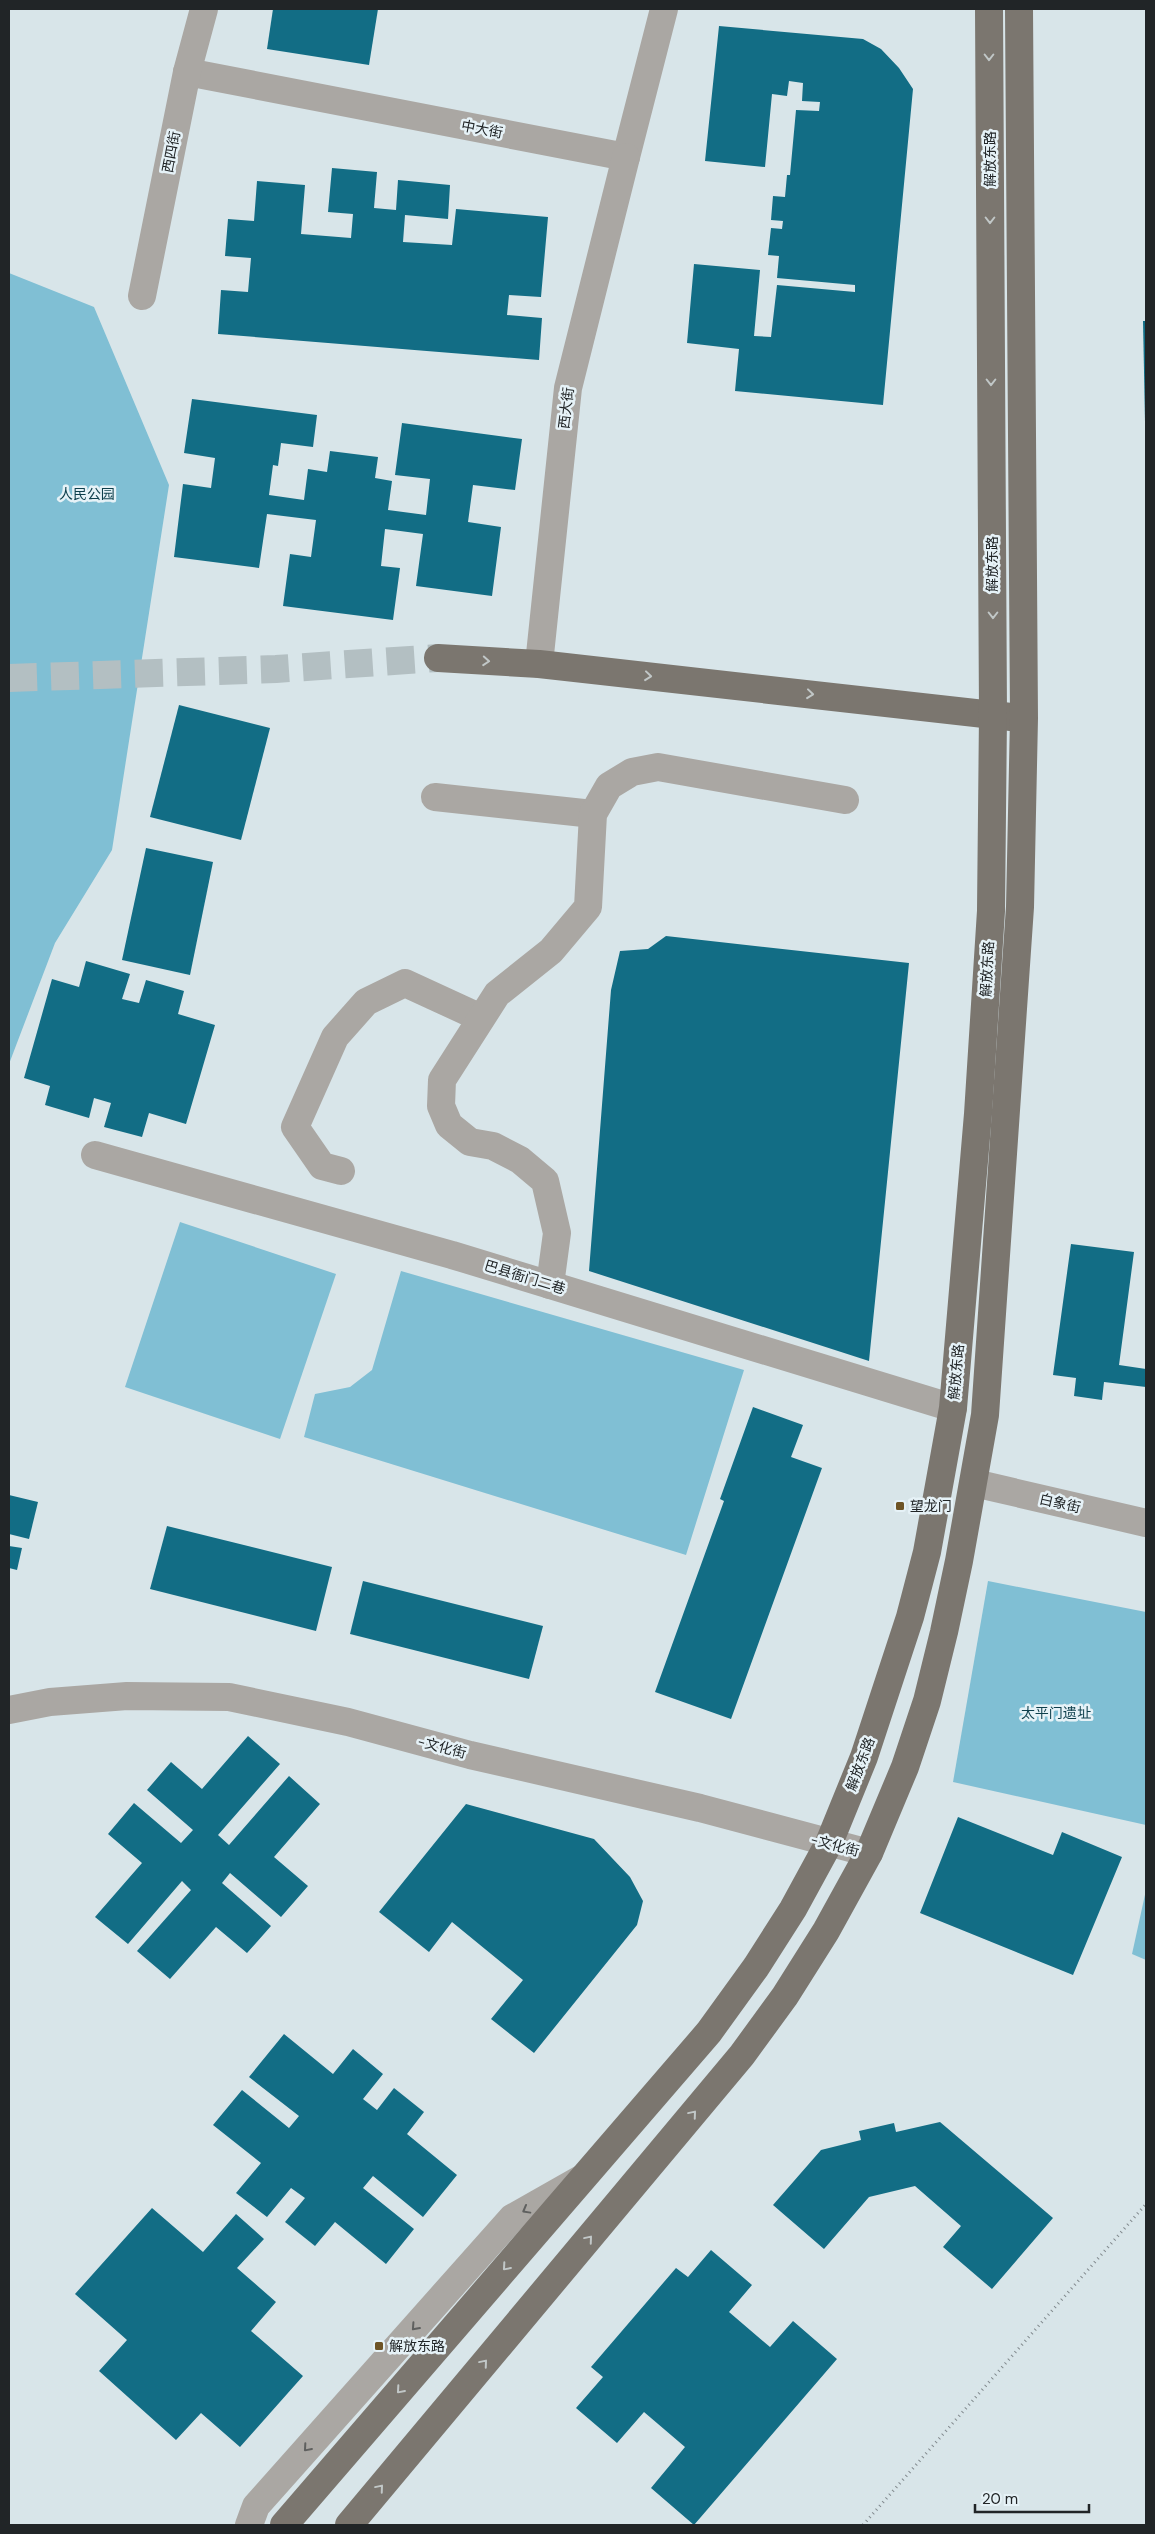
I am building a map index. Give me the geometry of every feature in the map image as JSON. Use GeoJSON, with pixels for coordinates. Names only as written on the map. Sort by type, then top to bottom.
{"type":"FeatureCollection","features":[{"type":"Feature","properties":{"kind":"main road","name":"解放东路"},"geometry":{"type":"LineString","coordinates":[[284,2525],[709,2032],[756,1967],[793,1908],[829,1843],[864,1757],[910,1617],[927,1552],[952,1408],[978,1114],[991,911],[993,715],[989,9]]}},
{"type":"Feature","properties":{"kind":"main road","name":"解放东路"},"geometry":{"type":"LineString","coordinates":[[348,2525],[742,2056],[785,1996],[826,1931],[869,1854],[905,1767],[927,1701],[956,1579],[985,1415],[1020,907],[1024,718],[1019,9]]}},
{"type":"Feature","properties":{"kind":"main road"},"geometry":{"type":"LineString","coordinates":[[438,658],[539,664],[1024,718]]}},
{"type":"Feature","properties":{"kind":"street","name":"西四街"},"geometry":{"type":"LineString","coordinates":[[142,296],[187,72],[204,9]]}},
{"type":"Feature","properties":{"kind":"street"},"geometry":{"type":"LineString","coordinates":[[626,157],[664,9]]}},
{"type":"Feature","properties":{"kind":"street","name":"中大街"},"geometry":{"type":"LineString","coordinates":[[187,72],[626,157]]}},
{"type":"Feature","properties":{"kind":"street","name":"西大街"},"geometry":{"type":"LineString","coordinates":[[539,664],[568,388],[626,157]]}},
{"type":"Feature","properties":{"kind":"street"},"geometry":{"type":"LineString","coordinates":[[550,1285],[557,1234],[545,1181],[520,1160],[493,1146],[470,1142],[449,1125],[441,1106],[442,1080],[497,994],[550,951],[588,907],[593,814],[610,786],[632,772],[658,767],[845,800]]}},
{"type":"Feature","properties":{"kind":"street"},"geometry":{"type":"LineString","coordinates":[[435,797],[593,814]]}},
{"type":"Feature","properties":{"kind":"street"},"geometry":{"type":"LineString","coordinates":[[342,1171],[322,1166],[295,1127],[335,1037],[366,1002],[405,983],[481,1018]]}},
{"type":"Feature","properties":{"kind":"street","name":"巴县衙门二巷"},"geometry":{"type":"LineString","coordinates":[[95,1155],[452,1255],[952,1408]]}},
{"type":"Feature","properties":{"kind":"street","name":"白象街"},"geometry":{"type":"LineString","coordinates":[[974,1483],[1146,1523]]}},
{"type":"Feature","properties":{"kind":"street","name":"-文化街"},"geometry":{"type":"LineString","coordinates":[[9,1710],[50,1702],[127,1696],[229,1697],[348,1722],[470,1755],[700,1808],[869,1854]]}},
{"type":"Feature","properties":{"kind":"street"},"geometry":{"type":"LineString","coordinates":[[249,2525],[256,2506],[512,2218],[584,2177]]}},
{"type":"Feature","properties":{"kind":"path"},"geometry":{"type":"LineString","coordinates":[[863,2525],[1146,2204]]}},
{"type":"Feature","properties":{"kind":"green space","name":"人民公园"},"geometry":{"type":"Polygon","coordinates":[[[9,273],[94,307],[169,485],[112,850],[55,943],[9,1064],[9,273]]]}},
{"type":"Feature","properties":{"kind":"green space"},"geometry":{"type":"Polygon","coordinates":[[[180,1222],[336,1274],[280,1439],[125,1387],[180,1222]]]}},
{"type":"Feature","properties":{"kind":"green space"},"geometry":{"type":"Polygon","coordinates":[[[401,1271],[744,1370],[686,1555],[304,1437],[315,1394],[350,1387],[372,1370],[401,1271]]]}},
{"type":"Feature","properties":{"kind":"green space","name":"太平门遗址"},"geometry":{"type":"Polygon","coordinates":[[[988,1581],[1146,1612],[1146,1825],[953,1782],[988,1581]]]}},
{"type":"Feature","properties":{"kind":"green space"},"geometry":{"type":"Polygon","coordinates":[[[1146,1890],[1146,1960],[1132,1954],[1146,1890]]]}},
{"type":"Feature","properties":{"kind":"building"},"geometry":{"type":"Polygon","coordinates":[[[273,9],[378,9],[369,65],[267,49],[273,9]]]}},
{"type":"Feature","properties":{"kind":"building"},"geometry":{"type":"Polygon","coordinates":[[[719,26],[863,39],[881,49],[899,68],[913,89],[883,405],[735,391],[739,349],[687,343],[694,264],[760,270],[754,336],[771,337],[777,285],[855,292],[855,285],[777,278],[779,256],[768,255],[771,228],[782,229],[783,221],[771,220],[773,196],[785,197],[787,175],[790,175],[796,110],[819,111],[820,102],[802,101],[803,83],[789,81],[787,96],[772,94],[765,167],[705,161],[719,26]]]}},
{"type":"Feature","properties":{"kind":"building"},"geometry":{"type":"Polygon","coordinates":[[[332,168],[377,172],[374,208],[396,210],[398,180],[450,185],[448,219],[405,215],[403,242],[452,245],[456,209],[548,217],[541,297],[509,295],[507,315],[542,318],[539,360],[218,334],[221,290],[248,292],[251,258],[225,256],[228,219],[254,221],[257,181],[305,185],[301,234],[351,238],[353,214],[328,212],[332,168]]]}},
{"type":"Feature","properties":{"kind":"building"},"geometry":{"type":"Polygon","coordinates":[[[1143,321],[1146,321],[1146,422],[1145,422],[1143,321]]]}},
{"type":"Feature","properties":{"kind":"building"},"geometry":{"type":"Polygon","coordinates":[[[192,399],[317,415],[313,447],[281,443],[278,466],[273,465],[269,495],[304,500],[308,469],[327,472],[330,451],[378,457],[375,478],[392,481],[388,510],[426,515],[430,479],[395,475],[402,423],[522,439],[515,490],[473,485],[468,522],[501,527],[492,596],[416,586],[423,534],[385,529],[381,566],[400,568],[393,620],[283,606],[290,554],[311,557],[316,520],[267,514],[259,568],[174,557],[183,484],[211,488],[215,458],[184,453],[192,399]]]}},
{"type":"Feature","properties":{"kind":"building"},"geometry":{"type":"Polygon","coordinates":[[[179,705],[270,728],[241,840],[150,817],[179,705]]]}},
{"type":"Feature","properties":{"kind":"building"},"geometry":{"type":"Polygon","coordinates":[[[146,848],[213,862],[190,975],[122,960],[146,848]]]}},
{"type":"Feature","properties":{"kind":"building"},"geometry":{"type":"Polygon","coordinates":[[[666,936],[909,963],[869,1361],[589,1271],[611,990],[620,951],[648,949],[666,936]]]}},
{"type":"Feature","properties":{"kind":"building"},"geometry":{"type":"Polygon","coordinates":[[[86,961],[130,974],[122,999],[139,1003],[146,980],[184,991],[178,1014],[215,1025],[186,1124],[149,1113],[142,1137],[104,1127],[111,1103],[94,1098],[89,1118],[45,1105],[50,1086],[24,1078],[52,979],[79,987],[86,961]]]}},
{"type":"Feature","properties":{"kind":"building"},"geometry":{"type":"Polygon","coordinates":[[[1071,1244],[1134,1252],[1119,1365],[1146,1369],[1146,1387],[1104,1382],[1102,1400],[1074,1396],[1076,1378],[1053,1375],[1071,1244]]]}},
{"type":"Feature","properties":{"kind":"building"},"geometry":{"type":"Polygon","coordinates":[[[753,1407],[803,1425],[791,1457],[822,1468],[731,1719],[655,1692],[724,1501],[720,1499],[753,1407]]]}},
{"type":"Feature","properties":{"kind":"building"},"geometry":{"type":"Polygon","coordinates":[[[9,1495],[38,1502],[29,1539],[9,1534],[9,1495]]]}},
{"type":"Feature","properties":{"kind":"building"},"geometry":{"type":"Polygon","coordinates":[[[167,1526],[332,1567],[316,1631],[150,1589],[167,1526]]]}},
{"type":"Feature","properties":{"kind":"building"},"geometry":{"type":"Polygon","coordinates":[[[9,1546],[22,1548],[17,1570],[9,1568],[9,1546]]]}},
{"type":"Feature","properties":{"kind":"building"},"geometry":{"type":"Polygon","coordinates":[[[363,1581],[543,1626],[529,1679],[350,1634],[363,1581]]]}},
{"type":"Feature","properties":{"kind":"building"},"geometry":{"type":"Polygon","coordinates":[[[248,1736],[280,1764],[218,1835],[229,1845],[289,1776],[320,1804],[274,1857],[308,1886],[281,1917],[230,1873],[222,1883],[271,1926],[247,1953],[216,1927],[170,1979],[137,1951],[191,1890],[182,1881],[128,1944],[95,1917],[142,1863],[108,1834],[134,1803],[181,1843],[193,1830],[147,1790],[171,1762],[202,1789],[248,1736]]]}},
{"type":"Feature","properties":{"kind":"building"},"geometry":{"type":"Polygon","coordinates":[[[466,1804],[594,1839],[630,1877],[643,1901],[637,1925],[534,2053],[491,2019],[523,1980],[452,1922],[429,1952],[379,1912],[466,1804]]]}},
{"type":"Feature","properties":{"kind":"building"},"geometry":{"type":"Polygon","coordinates":[[[958,1817],[1053,1855],[1062,1832],[1122,1857],[1073,1975],[920,1913],[958,1817]]]}},
{"type":"Feature","properties":{"kind":"building"},"geometry":{"type":"Polygon","coordinates":[[[284,2034],[333,2074],[353,2049],[383,2074],[363,2099],[377,2110],[394,2088],[424,2112],[407,2134],[457,2175],[423,2217],[373,2176],[363,2188],[414,2229],[386,2264],[335,2222],[315,2246],[285,2222],[305,2198],[291,2188],[267,2217],[236,2193],[261,2163],[213,2125],[242,2090],[289,2128],[299,2116],[249,2077],[284,2034]]]}},
{"type":"Feature","properties":{"kind":"building"},"geometry":{"type":"Polygon","coordinates":[[[940,2122],[1053,2218],[992,2289],[943,2247],[961,2226],[915,2186],[869,2197],[824,2249],[773,2205],[821,2150],[861,2140],[859,2131],[894,2123],[896,2132],[940,2122]]]}},
{"type":"Feature","properties":{"kind":"building"},"geometry":{"type":"Polygon","coordinates":[[[152,2208],[203,2252],[236,2214],[264,2239],[237,2268],[276,2302],[251,2331],[303,2376],[240,2447],[201,2413],[176,2440],[99,2371],[127,2340],[75,2294],[152,2208]]]}},
{"type":"Feature","properties":{"kind":"building"},"geometry":{"type":"Polygon","coordinates":[[[711,2250],[752,2285],[729,2312],[770,2347],[793,2321],[837,2359],[694,2525],[651,2488],[685,2447],[644,2412],[617,2443],[576,2408],[603,2377],[591,2367],[676,2268],[688,2277],[711,2250]]]}},
{"type":"Feature","properties":{"kind":"tunnel"},"geometry":{"type":"LineString","coordinates":[[9,678],[276,669],[438,658]]}},
{"type":"Feature","properties":{"kind":"place","name":"望龙门"},"geometry":{"type":"Point","coordinates":[900,1506]}},
{"type":"Feature","properties":{"kind":"place","name":"解放东路"},"geometry":{"type":"Point","coordinates":[379,2346]}}]}
